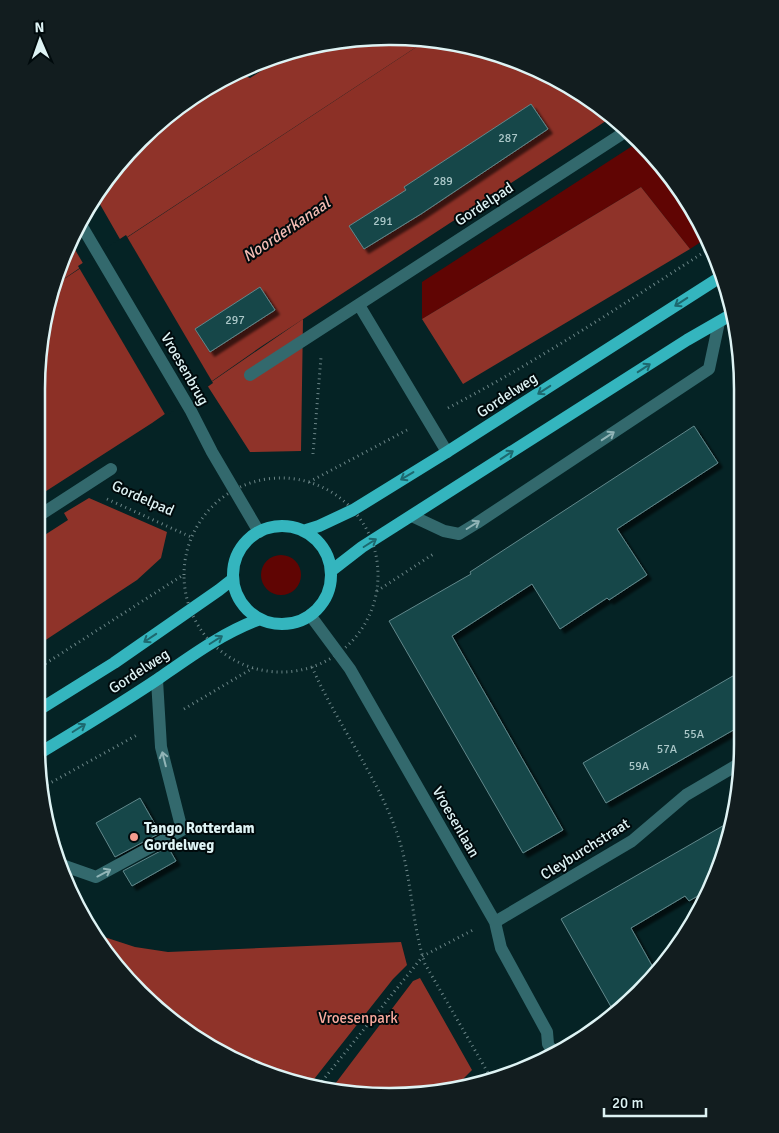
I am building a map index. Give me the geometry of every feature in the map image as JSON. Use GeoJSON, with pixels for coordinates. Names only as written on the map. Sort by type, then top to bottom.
{"type":"FeatureCollection","features":[{"type":"Feature","properties":{"kind":"main road","name":"Gordelweg"},"geometry":{"type":"LineString","coordinates":[[303,531],[320,526],[345,514],[447,452],[716,280]]}},
{"type":"Feature","properties":{"kind":"main road"},"geometry":{"type":"LineString","coordinates":[[330,571],[356,551],[679,345],[726,318]]}},
{"type":"Feature","properties":{"kind":"main road"},"geometry":{"type":"LineString","coordinates":[[276,526],[303,531],[317,541],[329,563],[330,580],[326,596],[310,616],[294,623],[277,625],[260,620],[246,610],[237,596],[232,579],[235,560],[251,537],[259,532],[276,526]]}},
{"type":"Feature","properties":{"kind":"main road","name":"Gordelweg"},"geometry":{"type":"LineString","coordinates":[[45,706],[114,663],[232,579]]}},
{"type":"Feature","properties":{"kind":"main road","name":"Gordelweg"},"geometry":{"type":"LineString","coordinates":[[45,749],[157,680],[220,637],[241,626],[260,620]]}},
{"type":"Feature","properties":{"kind":"street","name":"Gordelpad"},"geometry":{"type":"LineString","coordinates":[[250,375],[621,134]]}},
{"type":"Feature","properties":{"kind":"street","name":"Vroesenbrug"},"geometry":{"type":"LineString","coordinates":[[84,230],[191,411],[259,532]]}},
{"type":"Feature","properties":{"kind":"street"},"geometry":{"type":"LineString","coordinates":[[359,305],[447,452]]}},
{"type":"Feature","properties":{"kind":"street"},"geometry":{"type":"LineString","coordinates":[[412,516],[444,531],[459,534],[709,369],[719,322]]}},
{"type":"Feature","properties":{"kind":"street","name":"Gordelpad"},"geometry":{"type":"LineString","coordinates":[[45,512],[111,469]]}},
{"type":"Feature","properties":{"kind":"street","name":"Vroesenlaan"},"geometry":{"type":"LineString","coordinates":[[310,616],[350,668],[495,922],[501,948],[547,1032],[550,1048]]}},
{"type":"Feature","properties":{"kind":"street"},"geometry":{"type":"LineString","coordinates":[[68,867],[96,877],[182,830],[161,747],[157,680]]}},
{"type":"Feature","properties":{"kind":"street","name":"Cleyburchstraat"},"geometry":{"type":"LineString","coordinates":[[495,922],[632,842],[686,795],[733,767]]}},
{"type":"Feature","properties":{"kind":"path","name":"Gordelweg"},"geometry":{"type":"LineString","coordinates":[[234,490],[266,479],[289,479],[308,482],[498,382],[566,341],[705,251]]}},
{"type":"Feature","properties":{"kind":"path"},"geometry":{"type":"LineString","coordinates":[[313,454],[323,328]]}},
{"type":"Feature","properties":{"kind":"path","name":"Gordelpad"},"geometry":{"type":"LineString","coordinates":[[82,488],[191,537]]}},
{"type":"Feature","properties":{"kind":"path"},"geometry":{"type":"LineString","coordinates":[[45,664],[183,575],[185,556],[197,525],[213,505],[234,490]]}},
{"type":"Feature","properties":{"kind":"path"},"geometry":{"type":"LineString","coordinates":[[377,592],[446,546],[459,534]]}},
{"type":"Feature","properties":{"kind":"path"},"geometry":{"type":"LineString","coordinates":[[253,668],[276,672],[312,667],[391,817],[405,865],[422,956],[434,981],[488,1073]]}},
{"type":"Feature","properties":{"kind":"path"},"geometry":{"type":"LineString","coordinates":[[322,1081],[422,956],[478,927],[495,922]]}},
{"type":"Feature","properties":{"kind":"shaded area"},"geometry":{"type":"Polygon","coordinates":[[[633,146],[649,162],[676,198],[700,242],[690,249],[641,187],[422,319],[422,282],[633,146]]]}},
{"type":"Feature","properties":{"kind":"shaded area"},"geometry":{"type":"Polygon","coordinates":[[[285,555],[292,558],[298,564],[301,575],[300,583],[292,592],[285,595],[277,595],[270,592],[262,583],[261,571],[264,564],[273,556],[285,555]]]}},
{"type":"Feature","properties":{"kind":"green space"},"geometry":{"type":"Polygon","coordinates":[[[367,46],[417,46],[121,241],[100,203],[130,162],[162,130],[198,103],[237,81],[246,77],[250,78],[265,68],[279,63],[322,52],[367,46]]]}},
{"type":"Feature","properties":{"kind":"green space"},"geometry":{"type":"Polygon","coordinates":[[[641,187],[690,249],[463,384],[422,319],[641,187]]]}},
{"type":"Feature","properties":{"kind":"green space"},"geometry":{"type":"Polygon","coordinates":[[[75,250],[84,265],[63,280],[75,250]]]}},
{"type":"Feature","properties":{"kind":"green space"},"geometry":{"type":"Polygon","coordinates":[[[303,319],[301,451],[250,452],[207,385],[303,319]]]}},
{"type":"Feature","properties":{"kind":"green space"},"geometry":{"type":"Polygon","coordinates":[[[89,498],[167,532],[161,558],[137,580],[45,640],[45,535],[68,520],[64,513],[89,498]]]}},
{"type":"Feature","properties":{"kind":"green space","name":"Vroesenpark"},"geometry":{"type":"Polygon","coordinates":[[[104,937],[135,947],[168,952],[401,942],[407,965],[393,979],[314,1079],[258,1062],[217,1042],[198,1030],[162,1003],[130,971],[104,937]]]}},
{"type":"Feature","properties":{"kind":"green space"},"geometry":{"type":"Polygon","coordinates":[[[420,978],[472,1070],[462,1080],[434,1085],[390,1088],[336,1083],[413,981],[420,978]]]}},
{"type":"Feature","properties":{"kind":"water","name":"Noorderkanaal"},"geometry":{"type":"Polygon","coordinates":[[[417,46],[479,57],[521,71],[562,91],[606,121],[262,346],[152,423],[45,492],[46,367],[52,322],[63,280],[417,46]]]}},
{"type":"Feature","properties":{"kind":"pier"},"geometry":{"type":"Polygon","coordinates":[[[126,235],[213,383],[166,416],[78,266],[126,235]]]}},
{"type":"Feature","properties":{"kind":"building"},"geometry":{"type":"Polygon","coordinates":[[[531,104],[548,129],[421,214],[364,249],[349,226],[406,190],[404,187],[531,104]]]}},
{"type":"Feature","properties":{"kind":"building"},"geometry":{"type":"Polygon","coordinates":[[[260,287],[275,310],[210,352],[195,329],[260,287]]]}},
{"type":"Feature","properties":{"kind":"building"},"geometry":{"type":"Polygon","coordinates":[[[694,426],[718,463],[617,529],[647,575],[609,600],[607,598],[560,629],[532,584],[452,636],[563,830],[523,853],[389,621],[471,574],[470,572],[694,426]]]}},
{"type":"Feature","properties":{"kind":"building"},"geometry":{"type":"Polygon","coordinates":[[[734,675],[734,730],[606,803],[583,763],[734,675]]]}},
{"type":"Feature","properties":{"kind":"building"},"geometry":{"type":"Polygon","coordinates":[[[140,798],[160,833],[115,857],[96,823],[140,798]]]}},
{"type":"Feature","properties":{"kind":"building"},"geometry":{"type":"Polygon","coordinates":[[[724,825],[716,854],[698,896],[689,901],[685,896],[631,928],[652,967],[611,1007],[561,919],[724,825]]]}},
{"type":"Feature","properties":{"kind":"building"},"geometry":{"type":"Polygon","coordinates":[[[168,847],[176,861],[132,886],[123,871],[168,847]]]}},
{"type":"Feature","properties":{"kind":"place","name":"Tango Rotterdam Gordelweg"},"geometry":{"type":"Point","coordinates":[134,837]}}]}
